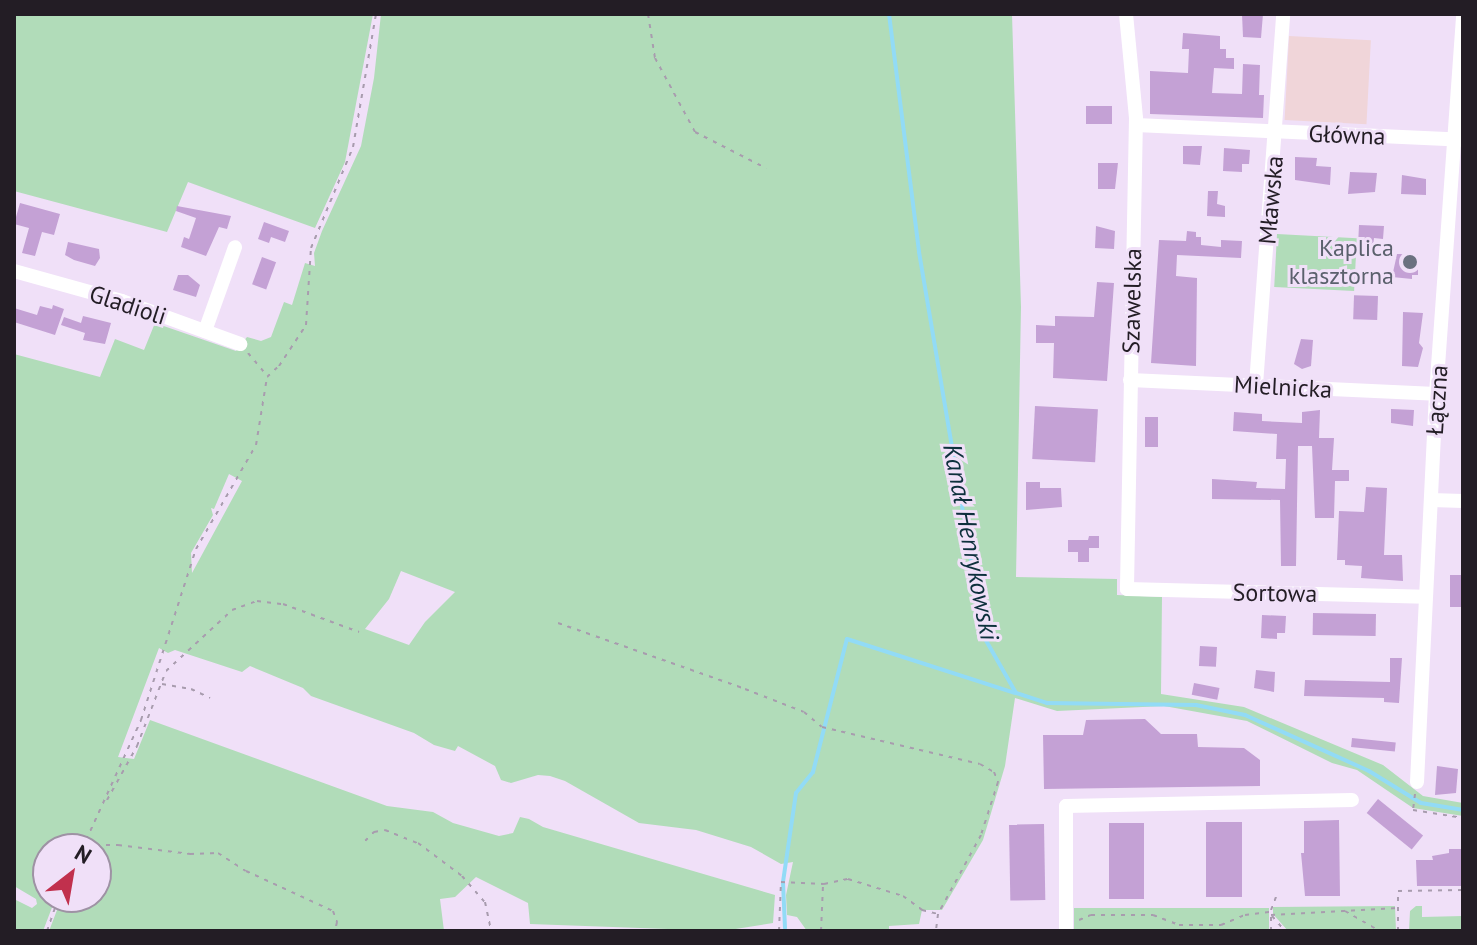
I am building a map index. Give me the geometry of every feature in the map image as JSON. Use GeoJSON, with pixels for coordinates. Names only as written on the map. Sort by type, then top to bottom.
{"type":"FeatureCollection","features":[{"type":"Feature","properties":{"kind":"street","name":"Szawelska"},"geometry":{"type":"LineString","coordinates":[[1126,14],[1136,125],[1127,589]]}},
{"type":"Feature","properties":{"kind":"street","name":"Mławska"},"geometry":{"type":"LineString","coordinates":[[1256,385],[1277,132],[1283,14]]}},
{"type":"Feature","properties":{"kind":"street","name":"Łączna"},"geometry":{"type":"LineString","coordinates":[[1416,788],[1436,394],[1460,139],[1463,17]]}},
{"type":"Feature","properties":{"kind":"street","name":"Główna"},"geometry":{"type":"LineString","coordinates":[[1136,125],[1460,139]]}},
{"type":"Feature","properties":{"kind":"street"},"geometry":{"type":"LineString","coordinates":[[205,331],[235,247]]}},
{"type":"Feature","properties":{"kind":"street","name":"Gladioli"},"geometry":{"type":"LineString","coordinates":[[14,271],[122,301],[240,344]]}},
{"type":"Feature","properties":{"kind":"street","name":"Mielnicka"},"geometry":{"type":"LineString","coordinates":[[1130,380],[1436,394]]}},
{"type":"Feature","properties":{"kind":"street"},"geometry":{"type":"LineString","coordinates":[[1431,500],[1463,501]]}},
{"type":"Feature","properties":{"kind":"street","name":"Sortowa"},"geometry":{"type":"LineString","coordinates":[[1127,589],[1424,597]]}},
{"type":"Feature","properties":{"kind":"street"},"geometry":{"type":"LineString","coordinates":[[1070,927],[1066,806],[1352,800]]}},
{"type":"Feature","properties":{"kind":"path"},"geometry":{"type":"LineString","coordinates":[[90,833],[141,720],[196,549],[256,445],[267,377],[279,366],[306,325],[311,248],[353,147],[376,14]]}},
{"type":"Feature","properties":{"kind":"path"},"geometry":{"type":"LineString","coordinates":[[648,14],[655,58],[695,132],[766,168]]}},
{"type":"Feature","properties":{"kind":"path"},"geometry":{"type":"LineString","coordinates":[[240,344],[267,377]]}},
{"type":"Feature","properties":{"kind":"path"},"geometry":{"type":"LineString","coordinates":[[99,814],[137,746],[173,662],[244,603],[283,604],[359,632]]}},
{"type":"Feature","properties":{"kind":"path"},"geometry":{"type":"LineString","coordinates":[[558,623],[789,706],[804,712],[822,727],[980,764],[994,772],[998,782],[981,835],[938,914],[936,931]]}},
{"type":"Feature","properties":{"kind":"path"},"geometry":{"type":"LineString","coordinates":[[161,684],[191,689],[210,698]]}},
{"type":"Feature","properties":{"kind":"path"},"geometry":{"type":"LineString","coordinates":[[1416,788],[1413,810],[1463,818]]}},
{"type":"Feature","properties":{"kind":"path"},"geometry":{"type":"LineString","coordinates":[[365,841],[374,832],[385,830],[418,843],[462,876],[485,902],[491,931]]}},
{"type":"Feature","properties":{"kind":"path"},"geometry":{"type":"LineString","coordinates":[[112,845],[190,854],[218,853],[246,871],[333,911],[337,922],[335,931]]}},
{"type":"Feature","properties":{"kind":"path"},"geometry":{"type":"LineString","coordinates":[[779,931],[781,882],[824,884],[855,880],[903,896],[922,910],[938,914]]}},
{"type":"Feature","properties":{"kind":"path"},"geometry":{"type":"LineString","coordinates":[[821,931],[824,884]]}},
{"type":"Feature","properties":{"kind":"path"},"geometry":{"type":"LineString","coordinates":[[1398,931],[1398,891],[1463,890]]}},
{"type":"Feature","properties":{"kind":"path"},"geometry":{"type":"LineString","coordinates":[[1271,931],[1272,901],[1276,897]]}},
{"type":"Feature","properties":{"kind":"path"},"geometry":{"type":"LineString","coordinates":[[1070,927],[1091,915],[1153,915],[1179,925],[1208,925],[1271,913],[1398,908]]}},
{"type":"Feature","properties":{"kind":"path"},"geometry":{"type":"LineString","coordinates":[[1344,911],[1379,931]]}},
{"type":"Feature","properties":{"kind":"path"},"geometry":{"type":"LineString","coordinates":[[1271,913],[1285,931]]}},
{"type":"Feature","properties":{"kind":"path"},"geometry":{"type":"LineString","coordinates":[[1208,925],[1208,931]]}},
{"type":"Feature","properties":{"kind":"shaded area"},"geometry":{"type":"Polygon","coordinates":[[[1289,36],[1371,40],[1366,124],[1285,120],[1289,36]]]}},
{"type":"Feature","properties":{"kind":"green space"},"geometry":{"type":"Polygon","coordinates":[[[14,14],[373,14],[345,162],[315,228],[188,182],[167,232],[14,191],[14,14]]]}},
{"type":"Feature","properties":{"kind":"green space"},"geometry":{"type":"Polygon","coordinates":[[[381,14],[1012,14],[1021,307],[1016,577],[1117,579],[1117,595],[1162,597],[1161,694],[1244,707],[1383,765],[1423,796],[1463,803],[1463,816],[1413,808],[1357,770],[1332,763],[1247,721],[1164,706],[1057,711],[1015,698],[1005,766],[983,840],[942,910],[922,910],[919,924],[889,926],[889,931],[807,931],[797,917],[787,915],[786,895],[793,862],[781,864],[751,847],[696,830],[639,823],[565,781],[550,776],[538,775],[511,783],[501,780],[495,766],[458,746],[455,751],[434,745],[414,733],[311,696],[303,688],[250,666],[242,672],[175,650],[168,653],[159,648],[118,757],[134,759],[150,720],[387,806],[433,812],[453,823],[499,836],[513,833],[520,817],[529,819],[543,827],[775,895],[773,923],[723,931],[530,924],[528,903],[476,877],[455,897],[440,899],[444,931],[49,931],[56,913],[112,913],[112,833],[32,833],[32,897],[14,886],[14,354],[100,377],[115,339],[144,350],[155,323],[236,351],[247,337],[261,341],[271,337],[284,302],[292,305],[305,263],[315,266],[314,253],[322,231],[361,146],[374,78],[381,14]],[[229,474],[214,509],[211,508],[213,515],[191,553],[192,573],[242,481],[229,474]],[[401,571],[389,599],[365,629],[409,645],[425,622],[455,592],[401,571]]]}},
{"type":"Feature","properties":{"kind":"green space"},"geometry":{"type":"Polygon","coordinates":[[[1277,234],[1357,238],[1354,291],[1274,287],[1277,234]]]}},
{"type":"Feature","properties":{"kind":"green space"},"geometry":{"type":"Polygon","coordinates":[[[14,899],[32,908],[32,913],[50,913],[43,931],[14,931],[14,899]]]}},
{"type":"Feature","properties":{"kind":"green space"},"geometry":{"type":"Polygon","coordinates":[[[1395,906],[1396,931],[1288,931],[1273,914],[1273,907],[1395,906]]]}},
{"type":"Feature","properties":{"kind":"green space"},"geometry":{"type":"Polygon","coordinates":[[[1422,906],[1422,917],[1463,916],[1463,931],[1409,931],[1410,911],[1422,906]]]}},
{"type":"Feature","properties":{"kind":"green space"},"geometry":{"type":"Polygon","coordinates":[[[1074,908],[1269,908],[1269,931],[1074,931],[1074,908]]]}},
{"type":"Feature","properties":{"kind":"building"},"geometry":{"type":"Polygon","coordinates":[[[1242,14],[1263,14],[1261,38],[1243,37],[1242,14]]]}},
{"type":"Feature","properties":{"kind":"building"},"geometry":{"type":"Polygon","coordinates":[[[1183,33],[1220,36],[1220,49],[1226,49],[1226,58],[1234,58],[1234,69],[1214,68],[1212,93],[1242,94],[1243,64],[1260,65],[1259,95],[1264,95],[1263,118],[1150,114],[1150,71],[1188,73],[1189,49],[1182,49],[1183,33]]]}},
{"type":"Feature","properties":{"kind":"building"},"geometry":{"type":"Polygon","coordinates":[[[1086,106],[1112,106],[1112,124],[1086,124],[1086,106]]]}},
{"type":"Feature","properties":{"kind":"building"},"geometry":{"type":"Polygon","coordinates":[[[1183,146],[1202,146],[1200,165],[1183,164],[1183,146]]]}},
{"type":"Feature","properties":{"kind":"building"},"geometry":{"type":"Polygon","coordinates":[[[1224,148],[1250,150],[1249,164],[1242,164],[1242,172],[1223,171],[1224,148]]]}},
{"type":"Feature","properties":{"kind":"building"},"geometry":{"type":"Polygon","coordinates":[[[1295,157],[1317,158],[1316,166],[1331,167],[1330,185],[1295,180],[1295,157]]]}},
{"type":"Feature","properties":{"kind":"building"},"geometry":{"type":"Polygon","coordinates":[[[1098,163],[1118,163],[1115,189],[1098,189],[1098,163]]]}},
{"type":"Feature","properties":{"kind":"building"},"geometry":{"type":"Polygon","coordinates":[[[1350,172],[1377,173],[1375,192],[1348,194],[1350,172]]]}},
{"type":"Feature","properties":{"kind":"building"},"geometry":{"type":"Polygon","coordinates":[[[1402,175],[1426,179],[1426,195],[1401,194],[1402,175]]]}},
{"type":"Feature","properties":{"kind":"building"},"geometry":{"type":"Polygon","coordinates":[[[1208,191],[1218,191],[1217,204],[1225,206],[1225,217],[1207,216],[1208,191]]]}},
{"type":"Feature","properties":{"kind":"building"},"geometry":{"type":"Polygon","coordinates":[[[20,203],[60,214],[54,235],[42,232],[35,256],[22,253],[29,228],[14,224],[20,203]]]}},
{"type":"Feature","properties":{"kind":"building"},"geometry":{"type":"Polygon","coordinates":[[[177,206],[231,216],[227,229],[219,227],[206,256],[181,247],[184,237],[189,239],[196,218],[176,211],[177,206]]]}},
{"type":"Feature","properties":{"kind":"building"},"geometry":{"type":"Polygon","coordinates":[[[264,222],[289,231],[285,242],[271,237],[269,243],[258,239],[264,222]]]}},
{"type":"Feature","properties":{"kind":"building"},"geometry":{"type":"Polygon","coordinates":[[[1359,225],[1384,226],[1383,239],[1374,238],[1373,247],[1358,246],[1359,225]]]}},
{"type":"Feature","properties":{"kind":"building"},"geometry":{"type":"Polygon","coordinates":[[[1096,226],[1115,231],[1114,249],[1095,248],[1096,226]]]}},
{"type":"Feature","properties":{"kind":"building"},"geometry":{"type":"Polygon","coordinates":[[[1187,231],[1196,232],[1196,237],[1201,237],[1201,245],[1221,247],[1221,240],[1242,241],[1241,258],[1177,255],[1176,276],[1197,278],[1196,366],[1151,363],[1159,240],[1186,241],[1187,231]]]}},
{"type":"Feature","properties":{"kind":"building"},"geometry":{"type":"Polygon","coordinates":[[[68,242],[99,249],[100,258],[95,266],[65,255],[68,242]]]}},
{"type":"Feature","properties":{"kind":"building"},"geometry":{"type":"Polygon","coordinates":[[[1397,254],[1418,254],[1418,275],[1412,275],[1412,279],[1392,277],[1397,254]]]}},
{"type":"Feature","properties":{"kind":"building"},"geometry":{"type":"Polygon","coordinates":[[[262,257],[276,262],[266,289],[252,284],[262,257]]]}},
{"type":"Feature","properties":{"kind":"building"},"geometry":{"type":"Polygon","coordinates":[[[178,275],[188,275],[200,285],[196,297],[173,290],[178,275]]]}},
{"type":"Feature","properties":{"kind":"building"},"geometry":{"type":"Polygon","coordinates":[[[1097,282],[1114,283],[1107,381],[1053,378],[1054,343],[1036,343],[1036,325],[1055,326],[1055,316],[1094,317],[1097,282]]]}},
{"type":"Feature","properties":{"kind":"building"},"geometry":{"type":"Polygon","coordinates":[[[1354,295],[1378,296],[1377,320],[1353,319],[1354,295]]]}},
{"type":"Feature","properties":{"kind":"building"},"geometry":{"type":"Polygon","coordinates":[[[53,305],[64,309],[55,335],[14,322],[14,308],[37,315],[40,306],[52,309],[53,305]]]}},
{"type":"Feature","properties":{"kind":"building"},"geometry":{"type":"Polygon","coordinates":[[[1403,312],[1423,313],[1419,343],[1423,348],[1418,367],[1402,366],[1403,312]]]}},
{"type":"Feature","properties":{"kind":"building"},"geometry":{"type":"Polygon","coordinates":[[[83,316],[111,323],[105,344],[83,340],[85,333],[61,325],[64,317],[81,323],[83,316]]]}},
{"type":"Feature","properties":{"kind":"building"},"geometry":{"type":"Polygon","coordinates":[[[1301,339],[1313,340],[1311,366],[1302,369],[1294,364],[1301,339]]]}},
{"type":"Feature","properties":{"kind":"building"},"geometry":{"type":"Polygon","coordinates":[[[1035,406],[1098,409],[1095,462],[1032,459],[1035,406]]]}},
{"type":"Feature","properties":{"kind":"building"},"geometry":{"type":"Polygon","coordinates":[[[1391,409],[1414,410],[1413,426],[1391,423],[1391,409]]]}},
{"type":"Feature","properties":{"kind":"building"},"geometry":{"type":"Polygon","coordinates":[[[1320,410],[1319,438],[1334,438],[1332,470],[1349,470],[1349,481],[1335,481],[1334,518],[1315,518],[1312,446],[1298,446],[1296,566],[1281,566],[1280,500],[1212,499],[1212,479],[1257,482],[1256,488],[1285,489],[1286,459],[1276,459],[1277,434],[1233,431],[1234,412],[1262,414],[1262,421],[1302,423],[1302,412],[1320,410]]]}},
{"type":"Feature","properties":{"kind":"building"},"geometry":{"type":"Polygon","coordinates":[[[1145,417],[1158,417],[1158,447],[1145,447],[1145,417]]]}},
{"type":"Feature","properties":{"kind":"building"},"geometry":{"type":"Polygon","coordinates":[[[1026,482],[1040,482],[1040,488],[1061,488],[1062,507],[1026,510],[1026,482]]]}},
{"type":"Feature","properties":{"kind":"building"},"geometry":{"type":"Polygon","coordinates":[[[1366,487],[1387,488],[1384,555],[1402,555],[1403,581],[1361,578],[1362,566],[1345,565],[1345,560],[1337,560],[1339,511],[1364,512],[1366,487]]]}},
{"type":"Feature","properties":{"kind":"building"},"geometry":{"type":"Polygon","coordinates":[[[1089,536],[1099,536],[1099,548],[1089,548],[1089,562],[1078,562],[1078,552],[1068,552],[1068,540],[1088,540],[1089,536]]]}},
{"type":"Feature","properties":{"kind":"building"},"geometry":{"type":"Polygon","coordinates":[[[1450,575],[1461,575],[1461,607],[1450,607],[1450,575]]]}},
{"type":"Feature","properties":{"kind":"building"},"geometry":{"type":"Polygon","coordinates":[[[1313,613],[1376,614],[1376,636],[1313,635],[1313,613]]]}},
{"type":"Feature","properties":{"kind":"building"},"geometry":{"type":"Polygon","coordinates":[[[1262,615],[1286,616],[1285,633],[1277,633],[1277,639],[1261,638],[1262,615]]]}},
{"type":"Feature","properties":{"kind":"building"},"geometry":{"type":"Polygon","coordinates":[[[1200,646],[1217,647],[1216,667],[1199,666],[1200,646]]]}},
{"type":"Feature","properties":{"kind":"building"},"geometry":{"type":"Polygon","coordinates":[[[1390,658],[1402,658],[1399,703],[1384,702],[1384,698],[1304,696],[1305,680],[1390,682],[1390,658]]]}},
{"type":"Feature","properties":{"kind":"building"},"geometry":{"type":"Polygon","coordinates":[[[1256,670],[1275,672],[1274,692],[1254,688],[1256,670]]]}},
{"type":"Feature","properties":{"kind":"building"},"geometry":{"type":"Polygon","coordinates":[[[1194,683],[1220,688],[1217,700],[1192,695],[1194,683]]]}},
{"type":"Feature","properties":{"kind":"building"},"geometry":{"type":"Polygon","coordinates":[[[1145,719],[1161,734],[1197,734],[1198,747],[1244,748],[1260,760],[1260,786],[1044,789],[1043,735],[1083,735],[1086,720],[1145,719]]]}},
{"type":"Feature","properties":{"kind":"building"},"geometry":{"type":"Polygon","coordinates":[[[1352,738],[1396,743],[1395,752],[1351,747],[1352,738]]]}},
{"type":"Feature","properties":{"kind":"building"},"geometry":{"type":"Polygon","coordinates":[[[1437,766],[1458,769],[1456,793],[1435,795],[1437,766]]]}},
{"type":"Feature","properties":{"kind":"building"},"geometry":{"type":"Polygon","coordinates":[[[1378,799],[1423,836],[1412,849],[1367,813],[1378,799]]]}},
{"type":"Feature","properties":{"kind":"building"},"geometry":{"type":"Polygon","coordinates":[[[1339,820],[1340,896],[1305,896],[1301,853],[1304,853],[1304,821],[1339,820]]]}},
{"type":"Feature","properties":{"kind":"building"},"geometry":{"type":"Polygon","coordinates":[[[1206,822],[1242,822],[1242,897],[1206,897],[1206,822]]]}},
{"type":"Feature","properties":{"kind":"building"},"geometry":{"type":"Polygon","coordinates":[[[1109,823],[1144,823],[1144,899],[1109,899],[1109,823]]]}},
{"type":"Feature","properties":{"kind":"building"},"geometry":{"type":"Polygon","coordinates":[[[1044,824],[1045,900],[1010,901],[1009,825],[1044,824]]]}},
{"type":"Feature","properties":{"kind":"building"},"geometry":{"type":"Polygon","coordinates":[[[1449,849],[1463,849],[1463,886],[1417,886],[1416,860],[1433,860],[1432,856],[1449,853],[1449,849]]]}},
{"type":"Feature","properties":{"kind":"waterway","name":"Kanał Henrykowski"},"geometry":{"type":"LineString","coordinates":[[889,14],[919,252],[984,637],[1016,693],[1047,703],[1196,705],[1245,715],[1369,771],[1421,803],[1463,810]]}},
{"type":"Feature","properties":{"kind":"waterway"},"geometry":{"type":"LineString","coordinates":[[785,928],[783,882],[796,793],[813,772],[847,639],[1015,693]]}},
{"type":"Feature","properties":{"kind":"place","name":"Kaplica klasztorna"},"geometry":{"type":"Point","coordinates":[1410,262]}}]}
